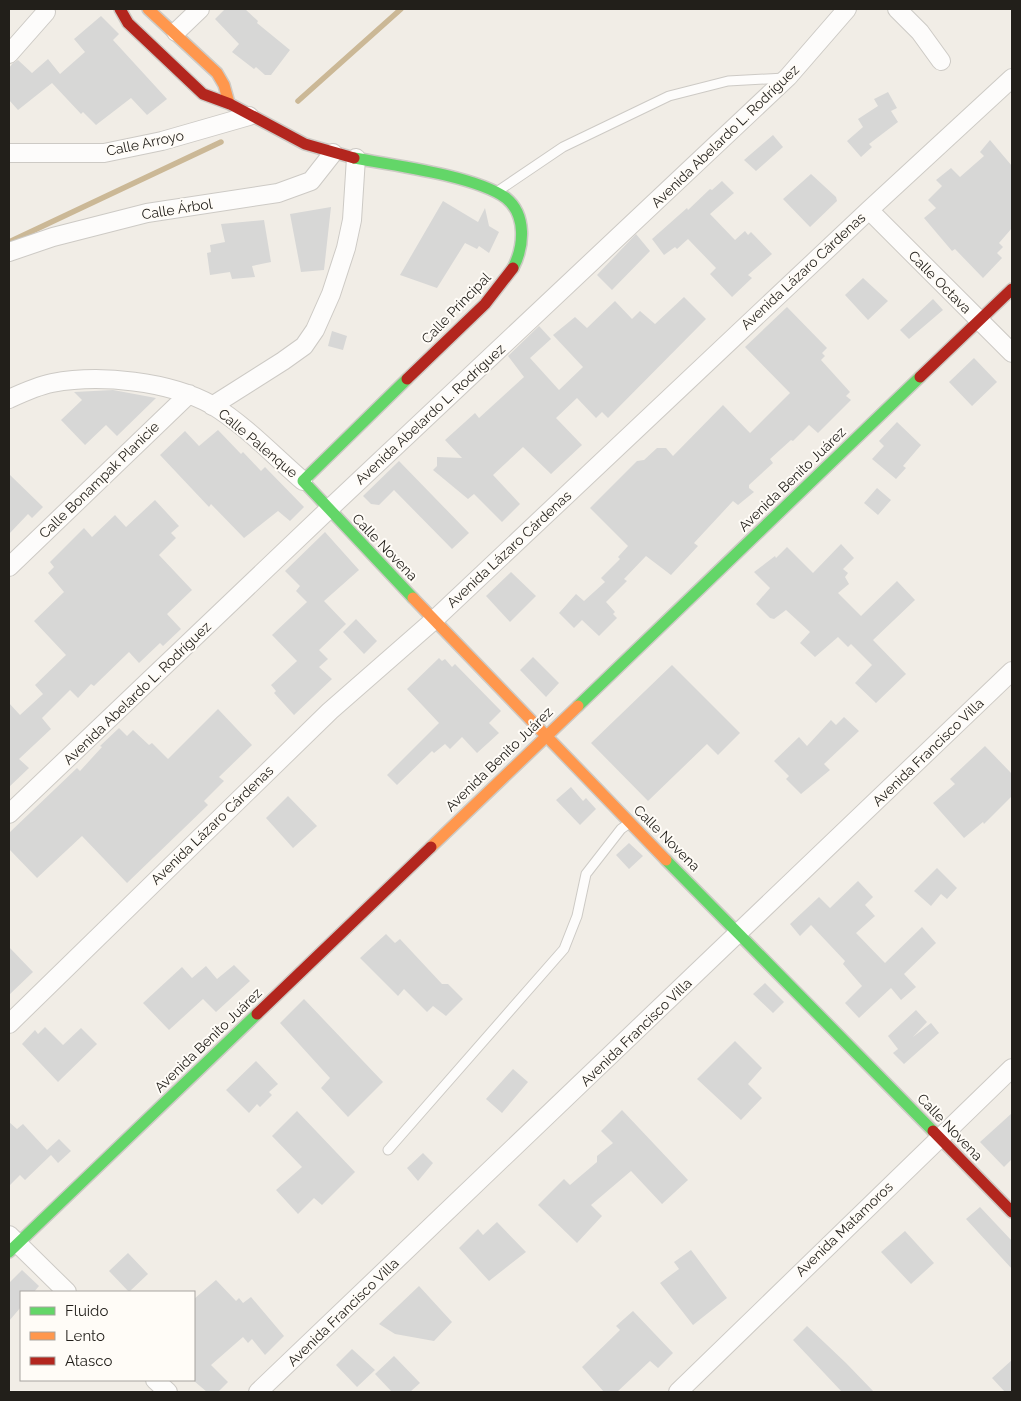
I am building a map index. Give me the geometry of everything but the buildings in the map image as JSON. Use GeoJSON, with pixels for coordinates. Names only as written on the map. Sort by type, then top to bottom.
{"type":"FeatureCollection","features":[{"type":"Feature","properties":{"kind":"street","name":"Calle Principal"},"geometry":{"type":"LineString","coordinates":[[120,9],[128,23],[199,92],[229,104],[301,143],[333,153],[459,180],[496,193],[506,198],[517,214],[523,235],[520,255],[508,276],[472,315],[303,481]]}},
{"type":"Feature","properties":{"kind":"street"},"geometry":{"type":"LineString","coordinates":[[148,9],[176,32],[217,73],[224,85],[229,104]]}},
{"type":"Feature","properties":{"kind":"street"},"geometry":{"type":"LineString","coordinates":[[176,32],[200,9]]}},
{"type":"Feature","properties":{"kind":"street","name":"Avenida Abelardo L. Rodríguez"},"geometry":{"type":"LineString","coordinates":[[9,814],[328,510],[788,77],[847,9]]}},
{"type":"Feature","properties":{"kind":"street"},"geometry":{"type":"LineString","coordinates":[[897,9],[920,32],[941,62]]}},
{"type":"Feature","properties":{"kind":"street"},"geometry":{"type":"LineString","coordinates":[[9,54],[46,12]]}},
{"type":"Feature","properties":{"kind":"street","name":"Avenida Lázaro Cárdenas"},"geometry":{"type":"LineString","coordinates":[[9,1024],[330,710],[434,620],[869,210],[1012,78]]}},
{"type":"Feature","properties":{"kind":"street","name":"Calle Arroyo"},"geometry":{"type":"LineString","coordinates":[[9,153],[104,153],[162,141],[249,116]]}},
{"type":"Feature","properties":{"kind":"street","name":"Calle Árbol"},"geometry":{"type":"LineString","coordinates":[[9,252],[53,237],[147,213],[278,193],[295,188],[311,181],[333,153]]}},
{"type":"Feature","properties":{"kind":"street"},"geometry":{"type":"LineString","coordinates":[[212,406],[304,346],[315,330],[332,294],[346,248],[352,220],[356,158]]}},
{"type":"Feature","properties":{"kind":"street","name":"Calle Octava"},"geometry":{"type":"LineString","coordinates":[[869,210],[1012,353]]}},
{"type":"Feature","properties":{"kind":"street","name":"Avenida Benito Juárez"},"geometry":{"type":"LineString","coordinates":[[12,1243],[1012,289]]}},
{"type":"Feature","properties":{"kind":"street","name":"Calle Palenque"},"geometry":{"type":"LineString","coordinates":[[9,399],[50,383],[79,380],[137,382],[188,394],[212,406],[303,481]]}},
{"type":"Feature","properties":{"kind":"street","name":"Calle Bonampak Planicie"},"geometry":{"type":"LineString","coordinates":[[9,567],[188,394]]}},
{"type":"Feature","properties":{"kind":"street","name":"Calle Novena"},"geometry":{"type":"LineString","coordinates":[[303,481],[328,510],[545,736],[1012,1212]]}},
{"type":"Feature","properties":{"kind":"street","name":"Avenida Francisco Villa"},"geometry":{"type":"LineString","coordinates":[[258,1392],[1012,671]]}},
{"type":"Feature","properties":{"kind":"street","name":"Avenida Matamoros"},"geometry":{"type":"LineString","coordinates":[[678,1392],[939,1136],[1012,1068]]}},
{"type":"Feature","properties":{"kind":"street"},"geometry":{"type":"LineString","coordinates":[[12,1243],[66,1291]]}},
{"type":"Feature","properties":{"kind":"street"},"geometry":{"type":"LineString","coordinates":[[156,1381],[168,1392]]}},
{"type":"Feature","properties":{"kind":"lane"},"geometry":{"type":"LineString","coordinates":[[496,193],[536,163],[563,147],[669,96],[728,81],[788,77]]}},
{"type":"Feature","properties":{"kind":"lane"},"geometry":{"type":"LineString","coordinates":[[388,1150],[564,949],[577,916],[586,874],[621,829],[630,822]]}},
{"type":"Feature","properties":{"kind":"waterway"},"geometry":{"type":"LineString","coordinates":[[298,101],[401,9]]}},
{"type":"Feature","properties":{"kind":"waterway"},"geometry":{"type":"LineString","coordinates":[[9,242],[221,142]]}},
{"type":"Feature","properties":{"kind":"traffic: fast"},"geometry":{"type":"LineString","coordinates":[[354,158],[433,172],[475,183],[506,198],[518,213],[522,232],[520,251],[513,268]]}},
{"type":"Feature","properties":{"kind":"traffic: fast"},"geometry":{"type":"LineString","coordinates":[[578,706],[920,377]]}},
{"type":"Feature","properties":{"kind":"traffic: fast"},"geometry":{"type":"LineString","coordinates":[[407,379],[303,481],[413,598]]}},
{"type":"Feature","properties":{"kind":"traffic: fast"},"geometry":{"type":"LineString","coordinates":[[666,860],[933,1131]]}},
{"type":"Feature","properties":{"kind":"traffic: fast"},"geometry":{"type":"LineString","coordinates":[[9,1252],[257,1014]]}},
{"type":"Feature","properties":{"kind":"traffic: slow"},"geometry":{"type":"LineString","coordinates":[[148,9],[217,73],[224,85],[229,103]]}},
{"type":"Feature","properties":{"kind":"traffic: slow"},"geometry":{"type":"LineString","coordinates":[[413,598],[666,860]]}},
{"type":"Feature","properties":{"kind":"traffic: slow"},"geometry":{"type":"LineString","coordinates":[[431,847],[578,706]]}},
{"type":"Feature","properties":{"kind":"traffic: jam"},"geometry":{"type":"LineString","coordinates":[[120,9],[128,23],[203,94],[230,104],[305,144],[354,158]]}},
{"type":"Feature","properties":{"kind":"traffic: jam"},"geometry":{"type":"LineString","coordinates":[[407,379],[485,304],[513,268]]}},
{"type":"Feature","properties":{"kind":"traffic: jam"},"geometry":{"type":"LineString","coordinates":[[920,377],[1012,289]]}},
{"type":"Feature","properties":{"kind":"traffic: jam"},"geometry":{"type":"LineString","coordinates":[[257,1014],[431,847]]}},
{"type":"Feature","properties":{"kind":"traffic: jam"},"geometry":{"type":"LineString","coordinates":[[933,1131],[1012,1212]]}}]}
